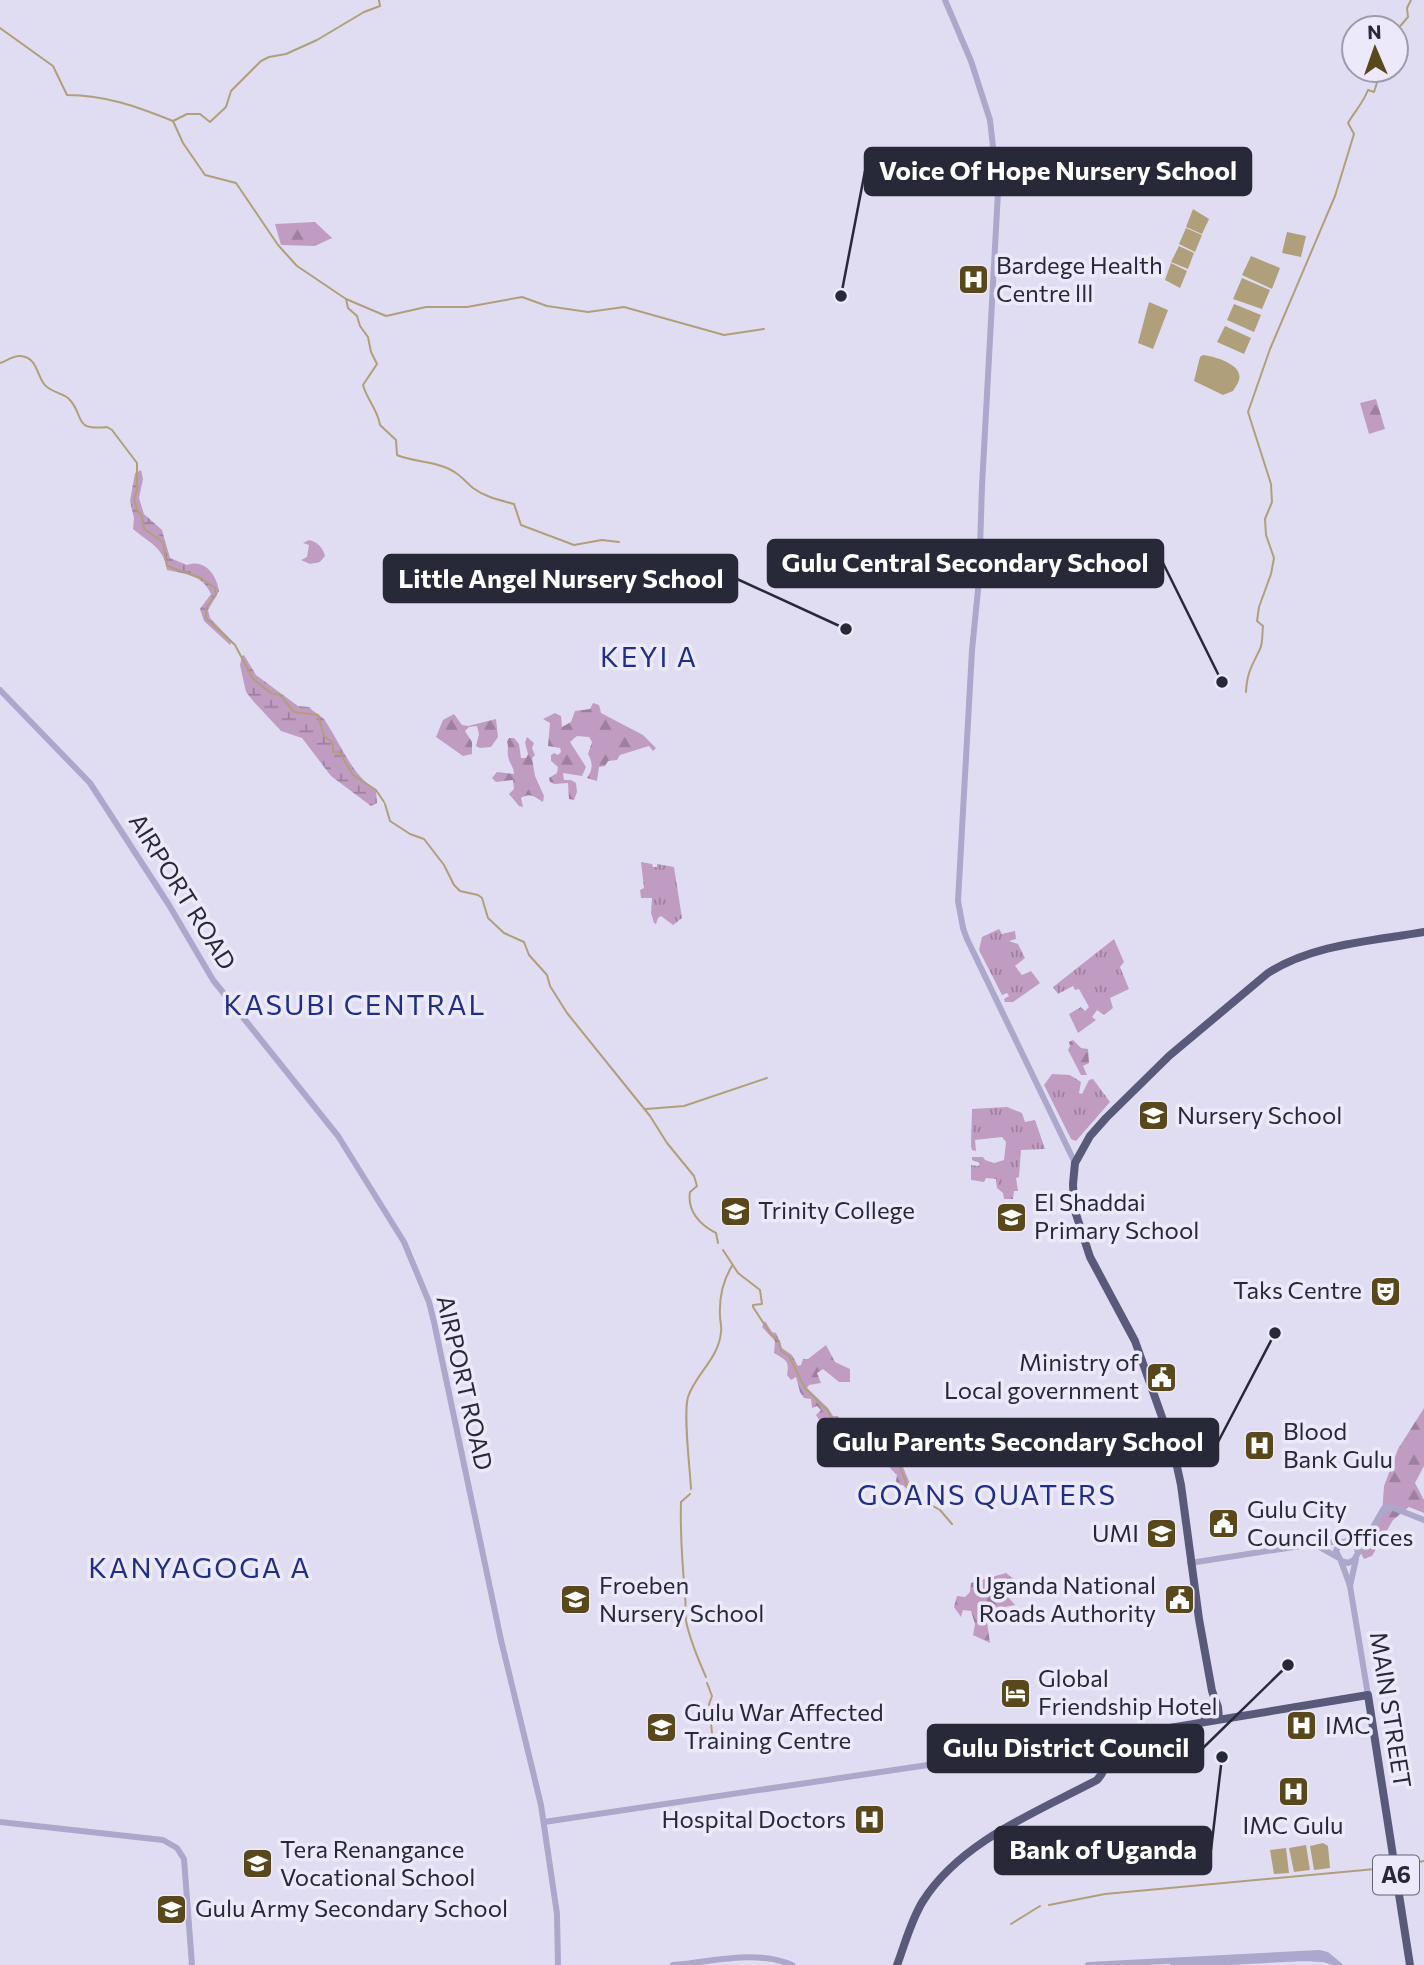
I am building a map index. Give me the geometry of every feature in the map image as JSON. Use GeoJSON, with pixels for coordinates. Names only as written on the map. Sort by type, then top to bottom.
{"type":"FeatureCollection","features":[{"type":"Feature","properties":{"kind":"main road"},"geometry":{"type":"LineString","coordinates":[[1217,1719],[1190,1563],[1174,1448],[1135,1341],[1090,1257],[1074,1208],[1075,1163],[1090,1136],[1119,1104],[1169,1056],[1268,973],[1285,962],[1311,954],[1424,932]]}},
{"type":"Feature","properties":{"kind":"main road"},"geometry":{"type":"LineString","coordinates":[[897,1965],[920,1907],[939,1880],[998,1833],[1097,1780],[1105,1770],[1107,1762],[1103,1739],[1368,1695]]}},
{"type":"Feature","properties":{"kind":"main road","name":"MAIN STREET"},"geometry":{"type":"LineString","coordinates":[[1368,1695],[1410,1965]]}},
{"type":"Feature","properties":{"kind":"main road"},"geometry":{"type":"LineString","coordinates":[[1215,1705],[1230,1717]]}},
{"type":"Feature","properties":{"kind":"main road"},"geometry":{"type":"LineString","coordinates":[[1203,1721],[1215,1705]]}},
{"type":"Feature","properties":{"kind":"street"},"geometry":{"type":"LineString","coordinates":[[945,0],[971,61],[990,120],[998,192],[979,580],[972,650],[958,901],[967,939],[1075,1163]]}},
{"type":"Feature","properties":{"kind":"street","name":"AIRPORT ROAD"},"geometry":{"type":"LineString","coordinates":[[0,690],[63,753],[99,796],[213,980],[338,1136],[404,1242],[429,1302],[434,1322],[492,1602],[544,1822],[556,1914],[558,1965]]}},
{"type":"Feature","properties":{"kind":"street"},"geometry":{"type":"LineString","coordinates":[[1350,1586],[1357,1555],[1387,1507],[1424,1520]]}},
{"type":"Feature","properties":{"kind":"street"},"geometry":{"type":"LineString","coordinates":[[1190,1563],[1345,1541],[1370,1531]]}},
{"type":"Feature","properties":{"kind":"street"},"geometry":{"type":"LineString","coordinates":[[1345,1541],[1355,1544],[1357,1555]]}},
{"type":"Feature","properties":{"kind":"street"},"geometry":{"type":"LineString","coordinates":[[1345,1541],[1337,1547],[1350,1586]]}},
{"type":"Feature","properties":{"kind":"street"},"geometry":{"type":"LineString","coordinates":[[1314,1545],[1348,1563],[1357,1555]]}},
{"type":"Feature","properties":{"kind":"street","name":"MAIN STREET"},"geometry":{"type":"LineString","coordinates":[[1350,1586],[1368,1695]]}},
{"type":"Feature","properties":{"kind":"street"},"geometry":{"type":"LineString","coordinates":[[544,1822],[1103,1739]]}},
{"type":"Feature","properties":{"kind":"street"},"geometry":{"type":"LineString","coordinates":[[0,1822],[163,1840],[177,1848],[184,1859],[192,1965]]}},
{"type":"Feature","properties":{"kind":"street"},"geometry":{"type":"LineString","coordinates":[[1088,1965],[1319,1953],[1327,1955],[1339,1964]]}},
{"type":"Feature","properties":{"kind":"street"},"geometry":{"type":"LineString","coordinates":[[673,1965],[748,1958],[792,1965]]}},
{"type":"Feature","properties":{"kind":"street"},"geometry":{"type":"LineString","coordinates":[[1173,1965],[1316,1958],[1339,1964]]}},
{"type":"Feature","properties":{"kind":"green space"},"geometry":{"type":"Polygon","coordinates":[[[315,222],[332,238],[315,246],[281,245],[275,224],[315,222]]]}},
{"type":"Feature","properties":{"kind":"green space"},"geometry":{"type":"Polygon","coordinates":[[[1376,399],[1385,429],[1369,434],[1360,403],[1376,399]]]}},
{"type":"Feature","properties":{"kind":"green space"},"geometry":{"type":"Polygon","coordinates":[[[141,470],[143,479],[139,498],[144,514],[162,530],[170,558],[187,565],[193,563],[205,566],[213,574],[219,591],[208,610],[210,618],[232,641],[230,645],[204,621],[200,609],[211,594],[208,588],[193,576],[167,570],[159,550],[133,529],[134,518],[130,501],[135,473],[141,470]]]}},
{"type":"Feature","properties":{"kind":"green space"},"geometry":{"type":"Polygon","coordinates":[[[309,540],[323,550],[325,556],[320,562],[310,564],[301,560],[307,557],[309,545],[303,543],[309,540]]]}},
{"type":"Feature","properties":{"kind":"green space"},"geometry":{"type":"Polygon","coordinates":[[[244,655],[256,675],[298,706],[309,707],[324,720],[353,768],[376,790],[377,803],[371,806],[331,776],[302,738],[281,731],[254,702],[246,692],[240,665],[244,655]]]}},
{"type":"Feature","properties":{"kind":"green space"},"geometry":{"type":"Polygon","coordinates":[[[593,703],[599,705],[601,713],[643,735],[656,748],[653,751],[649,746],[620,755],[617,760],[608,761],[605,766],[599,767],[597,781],[587,778],[591,769],[588,754],[592,742],[589,737],[577,736],[570,742],[586,767],[582,776],[563,773],[564,780],[576,783],[574,800],[569,799],[568,783],[550,782],[549,778],[557,773],[558,767],[551,761],[551,755],[561,752],[560,748],[548,746],[550,723],[543,719],[555,713],[561,716],[562,727],[571,722],[575,711],[590,709],[593,703]]]}},
{"type":"Feature","properties":{"kind":"green space"},"geometry":{"type":"Polygon","coordinates":[[[454,714],[462,725],[468,726],[496,719],[498,737],[491,747],[480,748],[476,746],[479,734],[477,726],[469,727],[465,731],[472,742],[472,754],[463,756],[436,737],[443,720],[454,714]]]}},
{"type":"Feature","properties":{"kind":"green space"},"geometry":{"type":"Polygon","coordinates":[[[527,737],[534,743],[532,748],[535,755],[532,758],[535,776],[544,796],[543,802],[532,796],[524,796],[521,798],[523,807],[509,794],[514,789],[513,780],[496,782],[492,778],[497,772],[514,774],[507,742],[509,738],[514,738],[519,744],[521,758],[526,758],[527,737]]]}},
{"type":"Feature","properties":{"kind":"green space"},"geometry":{"type":"Polygon","coordinates":[[[641,862],[652,864],[653,867],[657,867],[657,864],[674,867],[682,918],[673,925],[661,916],[656,924],[654,923],[651,913],[652,898],[641,898],[640,890],[644,888],[641,862]]]}},
{"type":"Feature","properties":{"kind":"green space"},"geometry":{"type":"Polygon","coordinates":[[[999,929],[1002,934],[1015,931],[1016,939],[1009,941],[1018,944],[1025,958],[1015,966],[1022,975],[1031,971],[1040,983],[1013,1002],[1005,1002],[1004,999],[1009,996],[1007,993],[1002,995],[979,950],[982,937],[999,929]]]}},
{"type":"Feature","properties":{"kind":"green space"},"geometry":{"type":"Polygon","coordinates":[[[1114,939],[1124,962],[1120,967],[1129,989],[1110,998],[1113,1008],[1104,1015],[1097,1010],[1092,1017],[1096,1020],[1078,1033],[1069,1014],[1081,1007],[1085,1011],[1089,1007],[1079,989],[1075,990],[1073,986],[1058,994],[1053,987],[1114,939]]]}},
{"type":"Feature","properties":{"kind":"green space"},"geometry":{"type":"Polygon","coordinates":[[[1073,1040],[1081,1048],[1088,1049],[1089,1063],[1083,1066],[1087,1075],[1081,1075],[1068,1050],[1069,1042],[1073,1040]]]}},
{"type":"Feature","properties":{"kind":"green space"},"geometry":{"type":"Polygon","coordinates":[[[1052,1074],[1070,1075],[1081,1082],[1079,1093],[1082,1094],[1089,1080],[1093,1079],[1110,1102],[1076,1141],[1071,1139],[1044,1085],[1052,1074]]]}},
{"type":"Feature","properties":{"kind":"green space"},"geometry":{"type":"Polygon","coordinates":[[[1007,1107],[1022,1113],[1025,1122],[1035,1120],[1045,1149],[1021,1150],[1019,1177],[1016,1178],[1018,1191],[1014,1191],[1013,1199],[1004,1199],[1003,1193],[997,1188],[996,1179],[986,1178],[984,1182],[971,1180],[971,1165],[979,1166],[980,1163],[972,1160],[972,1157],[983,1157],[994,1163],[1004,1160],[1006,1142],[1002,1137],[975,1140],[976,1151],[972,1150],[972,1109],[1007,1107]]]}},
{"type":"Feature","properties":{"kind":"green space"},"geometry":{"type":"Polygon","coordinates":[[[765,1321],[772,1332],[776,1333],[782,1348],[792,1355],[798,1366],[803,1359],[808,1359],[826,1345],[835,1362],[850,1369],[850,1382],[839,1382],[823,1369],[817,1373],[821,1383],[809,1385],[807,1388],[833,1416],[838,1416],[844,1423],[861,1430],[879,1421],[895,1426],[908,1454],[901,1455],[901,1462],[913,1491],[910,1493],[903,1485],[898,1485],[897,1475],[890,1468],[894,1449],[857,1436],[847,1446],[843,1442],[850,1434],[831,1422],[821,1423],[816,1415],[821,1410],[817,1406],[812,1408],[811,1399],[804,1398],[800,1392],[796,1377],[791,1380],[787,1375],[786,1361],[774,1353],[775,1341],[762,1327],[765,1321]]]}},
{"type":"Feature","properties":{"kind":"green space"},"geometry":{"type":"Polygon","coordinates":[[[1424,1408],[1424,1466],[1415,1483],[1424,1500],[1424,1513],[1409,1507],[1393,1520],[1372,1556],[1364,1559],[1361,1553],[1382,1514],[1384,1486],[1398,1449],[1424,1408]]]}},
{"type":"Feature","properties":{"kind":"green space"},"geometry":{"type":"Polygon","coordinates":[[[1006,1573],[1014,1579],[1008,1588],[1008,1597],[1015,1605],[989,1610],[986,1615],[990,1643],[973,1635],[975,1624],[971,1611],[963,1610],[961,1617],[954,1607],[957,1596],[965,1597],[970,1592],[971,1583],[1006,1573]]]}},
{"type":"Feature","properties":{"kind":"shaded area"},"geometry":{"type":"Polygon","coordinates":[[[1193,209],[1209,219],[1202,234],[1186,227],[1193,209]]]}},
{"type":"Feature","properties":{"kind":"shaded area"},"geometry":{"type":"Polygon","coordinates":[[[1186,228],[1202,235],[1195,252],[1179,244],[1186,228]]]}},
{"type":"Feature","properties":{"kind":"shaded area"},"geometry":{"type":"Polygon","coordinates":[[[1287,232],[1306,236],[1301,257],[1282,253],[1287,232]]]}},
{"type":"Feature","properties":{"kind":"shaded area"},"geometry":{"type":"Polygon","coordinates":[[[1179,246],[1194,253],[1188,269],[1171,262],[1179,246]]]}},
{"type":"Feature","properties":{"kind":"shaded area"},"geometry":{"type":"Polygon","coordinates":[[[1251,256],[1280,268],[1272,289],[1242,275],[1251,256]]]}},
{"type":"Feature","properties":{"kind":"shaded area"},"geometry":{"type":"Polygon","coordinates":[[[1171,263],[1187,271],[1180,288],[1165,280],[1171,263]]]}},
{"type":"Feature","properties":{"kind":"shaded area"},"geometry":{"type":"Polygon","coordinates":[[[1242,278],[1270,290],[1262,309],[1233,299],[1242,278]]]}},
{"type":"Feature","properties":{"kind":"shaded area"},"geometry":{"type":"Polygon","coordinates":[[[1149,302],[1168,310],[1153,349],[1138,343],[1149,302]]]}},
{"type":"Feature","properties":{"kind":"shaded area"},"geometry":{"type":"Polygon","coordinates":[[[1234,304],[1261,315],[1254,332],[1227,320],[1234,304]]]}},
{"type":"Feature","properties":{"kind":"shaded area"},"geometry":{"type":"Polygon","coordinates":[[[1225,326],[1251,338],[1244,354],[1217,342],[1225,326]]]}},
{"type":"Feature","properties":{"kind":"shaded area"},"geometry":{"type":"Polygon","coordinates":[[[1203,355],[1224,361],[1237,370],[1239,378],[1233,391],[1223,395],[1194,381],[1200,357],[1203,355]]]}},
{"type":"Feature","properties":{"kind":"shaded area"},"geometry":{"type":"Polygon","coordinates":[[[1323,1843],[1328,1846],[1330,1868],[1314,1870],[1310,1846],[1323,1843]]]}},
{"type":"Feature","properties":{"kind":"shaded area"},"geometry":{"type":"Polygon","coordinates":[[[1306,1845],[1310,1870],[1294,1872],[1289,1848],[1306,1845]]]}},
{"type":"Feature","properties":{"kind":"shaded area"},"geometry":{"type":"Polygon","coordinates":[[[1286,1848],[1289,1873],[1274,1874],[1270,1850],[1286,1848]]]}},
{"type":"Feature","properties":{"kind":"waterway"},"geometry":{"type":"LineString","coordinates":[[173,121],[187,114],[200,114],[210,122],[226,107],[231,91],[261,61],[286,54],[317,40],[364,12],[380,6],[379,0]]}},
{"type":"Feature","properties":{"kind":"waterway"},"geometry":{"type":"LineString","coordinates":[[1408,14],[1411,0]]}},
{"type":"Feature","properties":{"kind":"waterway"},"geometry":{"type":"LineString","coordinates":[[0,28],[53,66],[67,95],[108,100],[173,121],[183,143],[205,175],[236,183],[278,245],[297,266],[346,299],[386,316],[426,307],[467,307],[522,297],[547,306],[588,312],[624,307],[724,335],[764,329]]}},
{"type":"Feature","properties":{"kind":"waterway"},"geometry":{"type":"LineString","coordinates":[[1246,692],[1249,674],[1262,644],[1263,626],[1257,621],[1274,558],[1266,535],[1265,519],[1272,502],[1271,484],[1248,412],[1270,349],[1335,196],[1354,134],[1348,123],[1368,90],[1374,92],[1377,84]]}},
{"type":"Feature","properties":{"kind":"waterway"},"geometry":{"type":"LineString","coordinates":[[346,299],[348,308],[357,316],[368,337],[377,364],[363,385],[380,425],[396,440],[397,455],[449,469],[478,491],[514,504],[521,525],[574,545],[602,540],[619,542]]}},
{"type":"Feature","properties":{"kind":"waterway"},"geometry":{"type":"LineString","coordinates":[[0,363],[13,357],[26,357],[36,367],[49,389],[68,398],[84,424],[112,430],[137,463],[137,490],[134,499],[137,510],[142,516],[144,529],[163,542],[167,566],[201,578],[215,588],[216,595],[206,608],[206,618],[235,645],[253,679],[271,693],[280,695],[294,712],[318,715],[324,736],[333,743],[333,752],[339,752],[353,775],[376,790],[384,802]]}},
{"type":"Feature","properties":{"kind":"waterway"},"geometry":{"type":"LineString","coordinates":[[385,804],[390,821],[410,834],[424,839],[460,891],[482,898],[488,918],[504,933],[524,942],[529,955],[547,975],[550,986],[567,1013],[650,1116],[667,1143],[694,1176],[697,1186],[690,1192],[693,1211],[700,1222],[716,1233],[718,1243]]}},
{"type":"Feature","properties":{"kind":"waterway"},"geometry":{"type":"LineString","coordinates":[[646,1109],[684,1106],[767,1078]]}},
{"type":"Feature","properties":{"kind":"waterway"},"geometry":{"type":"LineString","coordinates":[[723,1250],[738,1273],[760,1290],[762,1304],[753,1307],[770,1333],[779,1341],[781,1351],[789,1356],[805,1388],[828,1411],[835,1423],[900,1446],[897,1459],[908,1488],[913,1495],[940,1510],[952,1524]]}},
{"type":"Feature","properties":{"kind":"waterway"},"geometry":{"type":"LineString","coordinates":[[691,1489],[686,1428],[688,1397],[716,1350],[721,1330],[721,1296],[732,1266]]}},
{"type":"Feature","properties":{"kind":"waterway"},"geometry":{"type":"LineString","coordinates":[[690,1494],[681,1502],[686,1621],[706,1677]]}},
{"type":"Feature","properties":{"kind":"waterway"},"geometry":{"type":"LineString","coordinates":[[707,1683],[712,1696],[709,1704],[713,1743]]}},
{"type":"Feature","properties":{"kind":"waterway"},"geometry":{"type":"LineString","coordinates":[[1402,1865],[1424,1861]]}},
{"type":"Feature","properties":{"kind":"waterway"},"geometry":{"type":"LineString","coordinates":[[1049,1905],[1105,1894],[1386,1868]]}},
{"type":"Feature","properties":{"kind":"waterway"},"geometry":{"type":"LineString","coordinates":[[1011,1924],[1040,1906]]}},
{"type":"Feature","properties":{"kind":"place","name":"Bardege Health Centre lll"},"geometry":{"type":"Point","coordinates":[973,280]}},
{"type":"Feature","properties":{"kind":"place","name":"Voice Of Hope Nursery School"},"geometry":{"type":"Point","coordinates":[841,296]}},
{"type":"Feature","properties":{"kind":"place","name":"Little Angel Nursery School"},"geometry":{"type":"Point","coordinates":[846,629]}},
{"type":"Feature","properties":{"kind":"place","name":"Gulu Central Secondary School"},"geometry":{"type":"Point","coordinates":[1222,682]}},
{"type":"Feature","properties":{"kind":"place","name":"Nursery School"},"geometry":{"type":"Point","coordinates":[1154,1116]}},
{"type":"Feature","properties":{"kind":"place","name":"Trinity College"},"geometry":{"type":"Point","coordinates":[735,1211]}},
{"type":"Feature","properties":{"kind":"place","name":"El Shaddai Primary School"},"geometry":{"type":"Point","coordinates":[1011,1217]}},
{"type":"Feature","properties":{"kind":"place","name":"Taks Centre"},"geometry":{"type":"Point","coordinates":[1385,1291]}},
{"type":"Feature","properties":{"kind":"place","name":"Gulu Parents Secondary School"},"geometry":{"type":"Point","coordinates":[1275,1333]}},
{"type":"Feature","properties":{"kind":"place","name":"Ministry of Local government"},"geometry":{"type":"Point","coordinates":[1162,1377]}},
{"type":"Feature","properties":{"kind":"place","name":"Blood Bank Gulu"},"geometry":{"type":"Point","coordinates":[1260,1446]}},
{"type":"Feature","properties":{"kind":"place","name":"Gulu City Council Offices"},"geometry":{"type":"Point","coordinates":[1224,1524]}},
{"type":"Feature","properties":{"kind":"place","name":"UMI"},"geometry":{"type":"Point","coordinates":[1162,1534]}},
{"type":"Feature","properties":{"kind":"place","name":"Froeben Nursery School"},"geometry":{"type":"Point","coordinates":[576,1600]}},
{"type":"Feature","properties":{"kind":"place","name":"Uganda National Roads Authority"},"geometry":{"type":"Point","coordinates":[1179,1600]}},
{"type":"Feature","properties":{"kind":"place","name":"Gulu District Council"},"geometry":{"type":"Point","coordinates":[1288,1665]}},
{"type":"Feature","properties":{"kind":"place","name":"Global Friendship Hotel"},"geometry":{"type":"Point","coordinates":[1015,1693]}},
{"type":"Feature","properties":{"kind":"place","name":"IMC"},"geometry":{"type":"Point","coordinates":[1302,1726]}},
{"type":"Feature","properties":{"kind":"place","name":"Gulu War Affected Training Centre"},"geometry":{"type":"Point","coordinates":[661,1727]}},
{"type":"Feature","properties":{"kind":"place","name":"Bank of Uganda"},"geometry":{"type":"Point","coordinates":[1222,1757]}},
{"type":"Feature","properties":{"kind":"place","name":"IMC Gulu"},"geometry":{"type":"Point","coordinates":[1293,1792]}},
{"type":"Feature","properties":{"kind":"place","name":"Hospital Doctors"},"geometry":{"type":"Point","coordinates":[869,1820]}},
{"type":"Feature","properties":{"kind":"place","name":"Tera Renangance Vocational School"},"geometry":{"type":"Point","coordinates":[257,1864]}},
{"type":"Feature","properties":{"kind":"place","name":"Gulu Army Secondary School"},"geometry":{"type":"Point","coordinates":[172,1909]}},
{"type":"Feature","properties":{"kind":"district","name":"KEYI A"},"geometry":{"type":"Point","coordinates":[649,657]}},
{"type":"Feature","properties":{"kind":"district","name":"KASUBI CENTRAL"},"geometry":{"type":"Point","coordinates":[355,1005]}},
{"type":"Feature","properties":{"kind":"district","name":"GOANS QUATERS"},"geometry":{"type":"Point","coordinates":[987,1495]}},
{"type":"Feature","properties":{"kind":"district","name":"KANYAGOGA A"},"geometry":{"type":"Point","coordinates":[200,1568]}}]}
